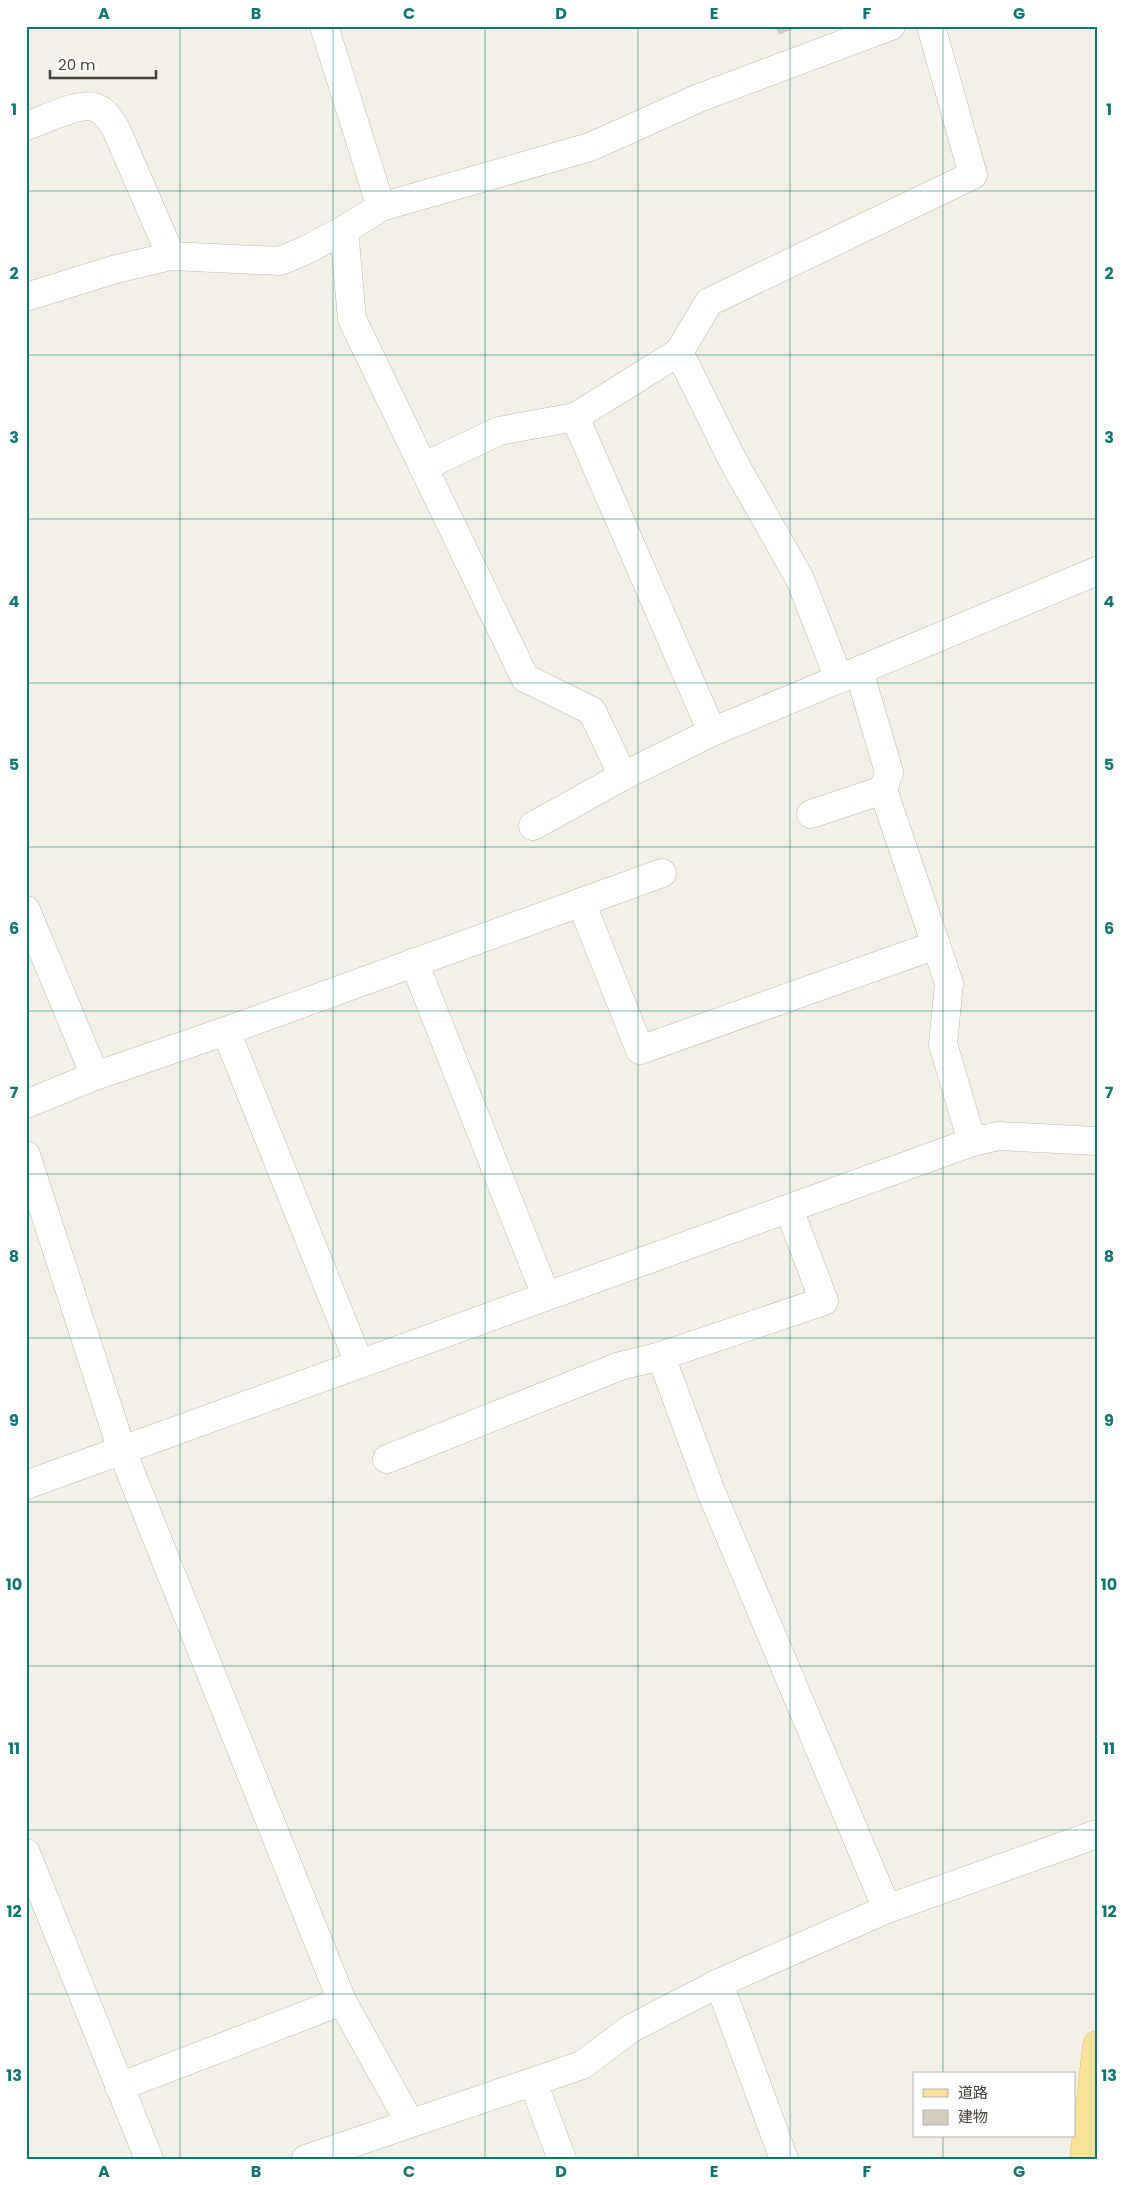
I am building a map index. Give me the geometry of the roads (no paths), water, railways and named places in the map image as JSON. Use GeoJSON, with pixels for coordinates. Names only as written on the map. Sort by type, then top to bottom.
{"type":"FeatureCollection","features":[{"type":"Feature","properties":{"kind":"main road"},"geometry":{"type":"LineString","coordinates":[[1084,2159],[1097,2045]]}},
{"type":"Feature","properties":{"kind":"street"},"geometry":{"type":"LineString","coordinates":[[324,26],[381,207]]}},
{"type":"Feature","properties":{"kind":"street"},"geometry":{"type":"LineString","coordinates":[[26,297],[116,269],[171,256],[280,261],[344,230],[381,207],[590,147],[699,98],[890,26]]}},
{"type":"Feature","properties":{"kind":"street"},"geometry":{"type":"LineString","coordinates":[[423,467],[499,432],[575,417],[679,352],[709,302],[973,175],[931,26]]}},
{"type":"Feature","properties":{"kind":"street"},"geometry":{"type":"LineString","coordinates":[[26,126],[83,106],[94,107],[106,114],[116,129],[171,256]]}},
{"type":"Feature","properties":{"kind":"street"},"geometry":{"type":"LineString","coordinates":[[344,230],[352,319],[525,678],[592,711],[623,776]]}},
{"type":"Feature","properties":{"kind":"street"},"geometry":{"type":"LineString","coordinates":[[679,352],[734,461],[800,579],[849,675],[889,772],[883,790],[949,983],[943,1044],[972,1142]]}},
{"type":"Feature","properties":{"kind":"street"},"geometry":{"type":"LineString","coordinates":[[575,417],[712,732]]}},
{"type":"Feature","properties":{"kind":"street"},"geometry":{"type":"LineString","coordinates":[[533,826],[623,776],[712,732],[1097,571]]}},
{"type":"Feature","properties":{"kind":"street"},"geometry":{"type":"LineString","coordinates":[[811,814],[883,790]]}},
{"type":"Feature","properties":{"kind":"street"},"geometry":{"type":"LineString","coordinates":[[26,1104],[95,1076],[226,1031],[662,872]]}},
{"type":"Feature","properties":{"kind":"street"},"geometry":{"type":"LineString","coordinates":[[582,902],[640,1050],[936,945]]}},
{"type":"Feature","properties":{"kind":"street"},"geometry":{"type":"LineString","coordinates":[[26,910],[95,1076]]}},
{"type":"Feature","properties":{"kind":"street"},"geometry":{"type":"LineString","coordinates":[[414,962],[546,1296]]}},
{"type":"Feature","properties":{"kind":"street"},"geometry":{"type":"LineString","coordinates":[[226,1031],[359,1363]]}},
{"type":"Feature","properties":{"kind":"street"},"geometry":{"type":"LineString","coordinates":[[26,1485],[972,1142],[999,1136],[1097,1141]]}},
{"type":"Feature","properties":{"kind":"street"},"geometry":{"type":"LineString","coordinates":[[26,1155],[122,1451],[342,2000],[410,2123]]}},
{"type":"Feature","properties":{"kind":"street"},"geometry":{"type":"LineString","coordinates":[[387,1460],[620,1366],[661,1356],[824,1301],[789,1209]]}},
{"type":"Feature","properties":{"kind":"street"},"geometry":{"type":"LineString","coordinates":[[661,1356],[713,1498],[887,1909]]}},
{"type":"Feature","properties":{"kind":"street"},"geometry":{"type":"LineString","coordinates":[[306,2159],[582,2065],[630,2029],[718,1982],[887,1909],[1097,1834]]}},
{"type":"Feature","properties":{"kind":"street"},"geometry":{"type":"LineString","coordinates":[[26,1853],[149,2159]]}},
{"type":"Feature","properties":{"kind":"street"},"geometry":{"type":"LineString","coordinates":[[718,1982],[784,2159]]}},
{"type":"Feature","properties":{"kind":"street"},"geometry":{"type":"LineString","coordinates":[[119,2087],[342,2000]]}},
{"type":"Feature","properties":{"kind":"street"},"geometry":{"type":"LineString","coordinates":[[533,2082],[562,2159]]}}]}
